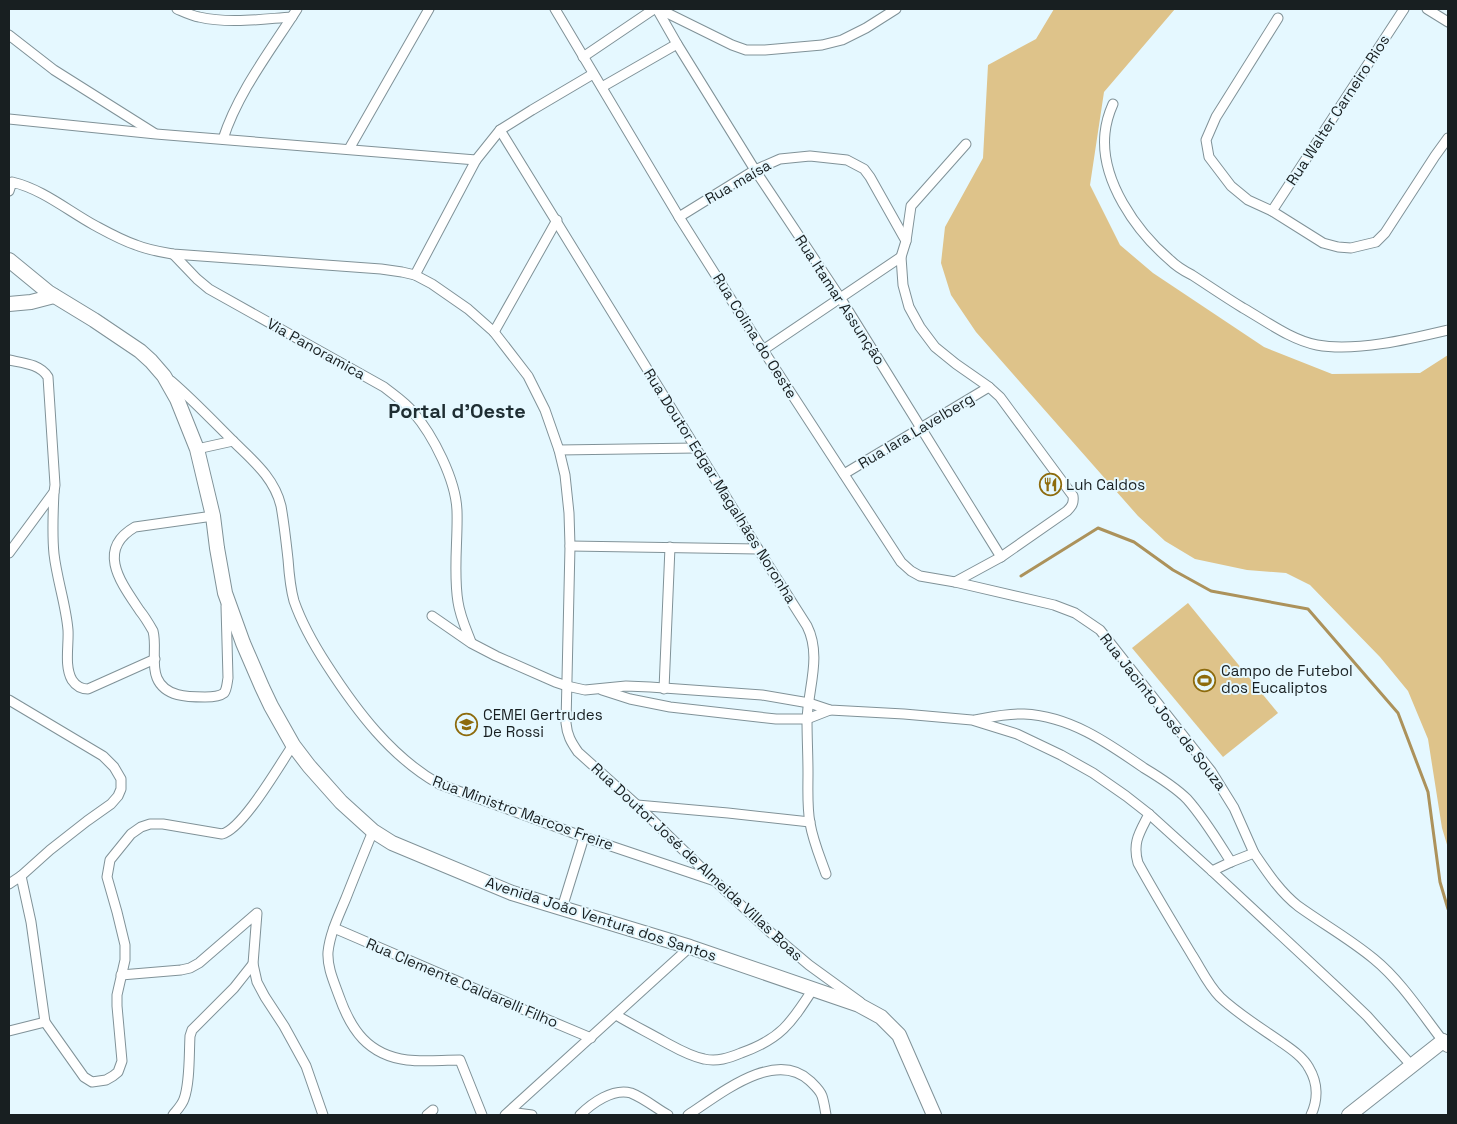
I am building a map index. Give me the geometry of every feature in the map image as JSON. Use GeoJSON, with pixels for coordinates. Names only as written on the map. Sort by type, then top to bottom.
{"type":"FeatureCollection","features":[{"type":"Feature","properties":{"kind":"main road","name":"Avenida João Ventura dos Santos"},"geometry":{"type":"LineString","coordinates":[[9,260],[54,296],[140,351],[152,361],[164,376],[177,399],[197,449],[212,516],[225,593],[243,643],[262,687],[293,744],[326,786],[373,831],[392,843],[512,893],[690,946],[873,1011],[890,1025],[898,1035],[934,1115]]}},
{"type":"Feature","properties":{"kind":"main road"},"geometry":{"type":"LineString","coordinates":[[9,304],[31,302],[54,296]]}},
{"type":"Feature","properties":{"kind":"main road"},"geometry":{"type":"LineString","coordinates":[[1349,1115],[1412,1066],[1446,1043]]}},
{"type":"Feature","properties":{"kind":"street"},"geometry":{"type":"LineString","coordinates":[[177,9],[199,17],[223,20],[247,20],[295,13]]}},
{"type":"Feature","properties":{"kind":"street"},"geometry":{"type":"LineString","coordinates":[[349,149],[429,9]]}},
{"type":"Feature","properties":{"kind":"street"},"geometry":{"type":"LineString","coordinates":[[583,57],[657,9],[732,45],[746,50],[765,50],[822,45],[842,40],[866,28],[896,9]]}},
{"type":"Feature","properties":{"kind":"street","name":"Rua Itamar Assunção"},"geometry":{"type":"LineString","coordinates":[[657,9],[755,170],[841,298],[1001,557]]}},
{"type":"Feature","properties":{"kind":"street","name":"Rua Walter Carneiro Rios"},"geometry":{"type":"LineString","coordinates":[[1272,211],[1404,9]]}},
{"type":"Feature","properties":{"kind":"street"},"geometry":{"type":"LineString","coordinates":[[1427,9],[1448,22]]}},
{"type":"Feature","properties":{"kind":"street","name":"Rua Colina do Oeste"},"geometry":{"type":"LineString","coordinates":[[558,11],[583,57],[679,217],[763,350],[902,562],[911,571],[920,576],[955,582]]}},
{"type":"Feature","properties":{"kind":"street"},"geometry":{"type":"LineString","coordinates":[[223,138],[239,100],[295,13]]}},
{"type":"Feature","properties":{"kind":"street"},"geometry":{"type":"LineString","coordinates":[[1278,18],[1216,117],[1206,140],[1209,157],[1231,186],[1248,200],[1272,211],[1323,243],[1351,248],[1376,242],[1385,233],[1448,138]]}},
{"type":"Feature","properties":{"kind":"street"},"geometry":{"type":"LineString","coordinates":[[9,35],[54,70],[156,134]]}},
{"type":"Feature","properties":{"kind":"street"},"geometry":{"type":"LineString","coordinates":[[602,87],[677,44]]}},
{"type":"Feature","properties":{"kind":"street"},"geometry":{"type":"LineString","coordinates":[[415,275],[476,160],[500,130],[593,74]]}},
{"type":"Feature","properties":{"kind":"street"},"geometry":{"type":"LineString","coordinates":[[1113,104],[1107,120],[1105,135],[1106,156],[1112,181],[1121,201],[1142,230],[1155,247],[1171,262],[1268,323],[1295,337],[1315,344],[1336,347],[1390,342],[1448,330]]}},
{"type":"Feature","properties":{"kind":"street"},"geometry":{"type":"LineString","coordinates":[[9,119],[156,134],[476,160]]}},
{"type":"Feature","properties":{"kind":"street","name":"Rua Doutor Edgar Magalhães Noronha"},"geometry":{"type":"LineString","coordinates":[[500,130],[812,635],[814,667],[807,718],[810,822],[814,843],[826,874]]}},
{"type":"Feature","properties":{"kind":"street"},"geometry":{"type":"LineString","coordinates":[[955,582],[1001,557],[1068,511],[1072,506],[1073,496],[1000,397],[935,347],[920,327],[909,307],[903,285],[901,257],[906,241],[911,206],[966,144]]}},
{"type":"Feature","properties":{"kind":"street","name":"Rua maísa"},"geometry":{"type":"LineString","coordinates":[[679,217],[755,170],[780,159],[810,156],[847,160],[864,169],[906,241]]}},
{"type":"Feature","properties":{"kind":"street"},"geometry":{"type":"LineString","coordinates":[[10,185],[33,189],[93,224],[136,245],[174,254]]}},
{"type":"Feature","properties":{"kind":"street"},"geometry":{"type":"LineString","coordinates":[[494,332],[557,220]]}},
{"type":"Feature","properties":{"kind":"street","name":"Rua Doutor José de Almeida Villas Boas"},"geometry":{"type":"LineString","coordinates":[[174,254],[381,269],[415,275],[461,304],[494,332],[528,376],[545,410],[559,450],[565,475],[570,546],[566,723],[567,734],[571,742],[578,752],[638,805],[770,932],[809,965],[873,1011]]}},
{"type":"Feature","properties":{"kind":"street","name":"Via Panoramica"},"geometry":{"type":"LineString","coordinates":[[174,254],[209,289],[384,387],[402,400],[414,412],[434,441],[451,479],[455,493],[457,511],[456,575],[458,603],[471,642]]}},
{"type":"Feature","properties":{"kind":"street"},"geometry":{"type":"LineString","coordinates":[[763,350],[901,257]]}},
{"type":"Feature","properties":{"kind":"street"},"geometry":{"type":"LineString","coordinates":[[9,360],[35,366],[41,369],[48,377],[56,485],[54,492],[54,554],[66,615],[68,666],[71,678],[77,686],[88,689],[155,659]]}},
{"type":"Feature","properties":{"kind":"street","name":"Rua Ministro Marcos Freire"},"geometry":{"type":"LineString","coordinates":[[164,376],[192,399],[260,466],[274,486],[282,506],[290,582],[302,620],[318,651],[346,695],[368,722],[397,752],[423,775],[439,784],[584,837],[715,881]]}},
{"type":"Feature","properties":{"kind":"street","name":"Rua Iara Lavelberg"},"geometry":{"type":"LineString","coordinates":[[844,474],[989,387]]}},
{"type":"Feature","properties":{"kind":"street"},"geometry":{"type":"LineString","coordinates":[[197,449],[233,441]]}},
{"type":"Feature","properties":{"kind":"street"},"geometry":{"type":"LineString","coordinates":[[559,450],[696,448]]}},
{"type":"Feature","properties":{"kind":"street"},"geometry":{"type":"LineString","coordinates":[[9,553],[54,492]]}},
{"type":"Feature","properties":{"kind":"street"},"geometry":{"type":"LineString","coordinates":[[212,516],[135,527],[119,539],[115,548],[114,560],[117,574],[155,638],[156,677],[162,686],[178,696],[213,696],[221,695],[224,692],[228,678],[225,593]]}},
{"type":"Feature","properties":{"kind":"street"},"geometry":{"type":"LineString","coordinates":[[570,546],[758,549]]}},
{"type":"Feature","properties":{"kind":"street"},"geometry":{"type":"LineString","coordinates":[[664,688],[670,547]]}},
{"type":"Feature","properties":{"kind":"street","name":"Rua Jacinto José de Souza"},"geometry":{"type":"LineString","coordinates":[[955,582],[1054,605],[1075,613],[1100,630],[1211,771],[1234,808],[1254,853],[1280,889],[1297,906],[1350,940],[1375,960],[1408,995],[1446,1043]]}},
{"type":"Feature","properties":{"kind":"street"},"geometry":{"type":"LineString","coordinates":[[432,616],[496,656],[555,682],[585,690],[626,686],[664,688],[762,695],[809,703],[830,710],[972,720],[1024,714],[1065,722],[1088,732],[1160,778],[1185,798],[1199,814],[1231,862]]}},
{"type":"Feature","properties":{"kind":"street"},"geometry":{"type":"LineString","coordinates":[[595,688],[630,699],[670,707],[776,719],[807,718],[830,710]]}},
{"type":"Feature","properties":{"kind":"street"},"geometry":{"type":"LineString","coordinates":[[9,700],[103,756],[114,767],[121,779],[121,789],[111,804],[9,884]]}},
{"type":"Feature","properties":{"kind":"street"},"geometry":{"type":"LineString","coordinates":[[972,720],[1017,734],[1061,755],[1093,773],[1149,814],[1367,1016],[1412,1066]]}},
{"type":"Feature","properties":{"kind":"street"},"geometry":{"type":"LineString","coordinates":[[21,876],[31,922],[45,1022],[84,1077],[92,1082],[97,1082],[113,1076],[118,1072],[122,1061],[117,1006],[125,960],[125,946],[107,877],[110,860],[131,834],[141,827],[150,824],[163,824],[222,834],[228,832],[234,828],[250,809],[293,744]]}},
{"type":"Feature","properties":{"kind":"street"},"geometry":{"type":"LineString","coordinates":[[638,805],[810,822]]}},
{"type":"Feature","properties":{"kind":"street"},"geometry":{"type":"LineString","coordinates":[[1149,814],[1135,845],[1135,853],[1142,870],[1182,939],[1219,996],[1246,1018],[1296,1053],[1308,1066],[1314,1076],[1316,1092],[1316,1104],[1312,1115]]}},
{"type":"Feature","properties":{"kind":"street"},"geometry":{"type":"LineString","coordinates":[[373,831],[334,928],[328,953],[330,970],[342,1003],[356,1032],[373,1048],[406,1060],[460,1060],[482,1115]]}},
{"type":"Feature","properties":{"kind":"street"},"geometry":{"type":"LineString","coordinates":[[562,908],[584,837]]}},
{"type":"Feature","properties":{"kind":"street"},"geometry":{"type":"LineString","coordinates":[[1212,871],[1254,853]]}},
{"type":"Feature","properties":{"kind":"street"},"geometry":{"type":"LineString","coordinates":[[121,975],[190,968],[199,963],[257,913],[253,964],[257,982],[306,1066],[323,1115]]}},
{"type":"Feature","properties":{"kind":"street","name":"Rua Clemente Caldarelli Filho"},"geometry":{"type":"LineString","coordinates":[[334,928],[591,1038]]}},
{"type":"Feature","properties":{"kind":"street"},"geometry":{"type":"LineString","coordinates":[[507,1114],[690,946]]}},
{"type":"Feature","properties":{"kind":"street"},"geometry":{"type":"LineString","coordinates":[[173,1115],[180,1108],[185,1098],[192,1030],[234,988],[253,964]]}},
{"type":"Feature","properties":{"kind":"street"},"geometry":{"type":"LineString","coordinates":[[616,1015],[694,1056],[706,1060],[726,1059],[766,1043],[778,1035],[799,1011],[813,989]]}},
{"type":"Feature","properties":{"kind":"street"},"geometry":{"type":"LineString","coordinates":[[9,1031],[45,1022]]}},
{"type":"Feature","properties":{"kind":"street"},"geometry":{"type":"LineString","coordinates":[[688,1115],[749,1078],[766,1071],[780,1069],[804,1076],[815,1086],[822,1096],[826,1115]]}},
{"type":"Feature","properties":{"kind":"street"},"geometry":{"type":"LineString","coordinates":[[580,1115],[589,1105],[608,1096],[626,1092],[636,1095],[668,1115]]}},
{"type":"Feature","properties":{"kind":"street"},"geometry":{"type":"LineString","coordinates":[[507,1114],[532,1115]]}},
{"type":"Feature","properties":{"kind":"shaded area"},"geometry":{"type":"Polygon","coordinates":[[[1054,9],[1175,9],[1104,92],[1090,185],[1120,245],[1153,273],[1264,347],[1332,374],[1420,373],[1448,355],[1448,848],[1442,828],[1428,739],[1408,691],[1380,657],[1310,585],[1286,573],[1247,570],[1195,559],[1165,541],[1138,516],[976,332],[951,295],[941,263],[945,227],[983,158],[988,65],[1036,39],[1054,9]]]}},
{"type":"Feature","properties":{"kind":"shaded area","name":"Campo de Futebol dos Eucaliptos"},"geometry":{"type":"Polygon","coordinates":[[[1188,603],[1278,713],[1223,757],[1132,648],[1188,603]]]}},
{"type":"Feature","properties":{"kind":"waterway"},"geometry":{"type":"LineString","coordinates":[[1021,576],[1098,528],[1134,542],[1173,570],[1211,591],[1308,609],[1398,713],[1428,792],[1440,882],[1448,909]]}},
{"type":"Feature","properties":{"kind":"place","name":"Luh Caldos"},"geometry":{"type":"Point","coordinates":[1050,485]}},
{"type":"Feature","properties":{"kind":"place","name":"Campo de Futebol dos Eucaliptos"},"geometry":{"type":"Point","coordinates":[1205,680]}},
{"type":"Feature","properties":{"kind":"place","name":"CEMEI Gertrudes De Rossi"},"geometry":{"type":"Point","coordinates":[467,724]}},
{"type":"Feature","properties":{"kind":"district","name":"Portal d'Oeste"},"geometry":{"type":"Point","coordinates":[457,411]}}]}
